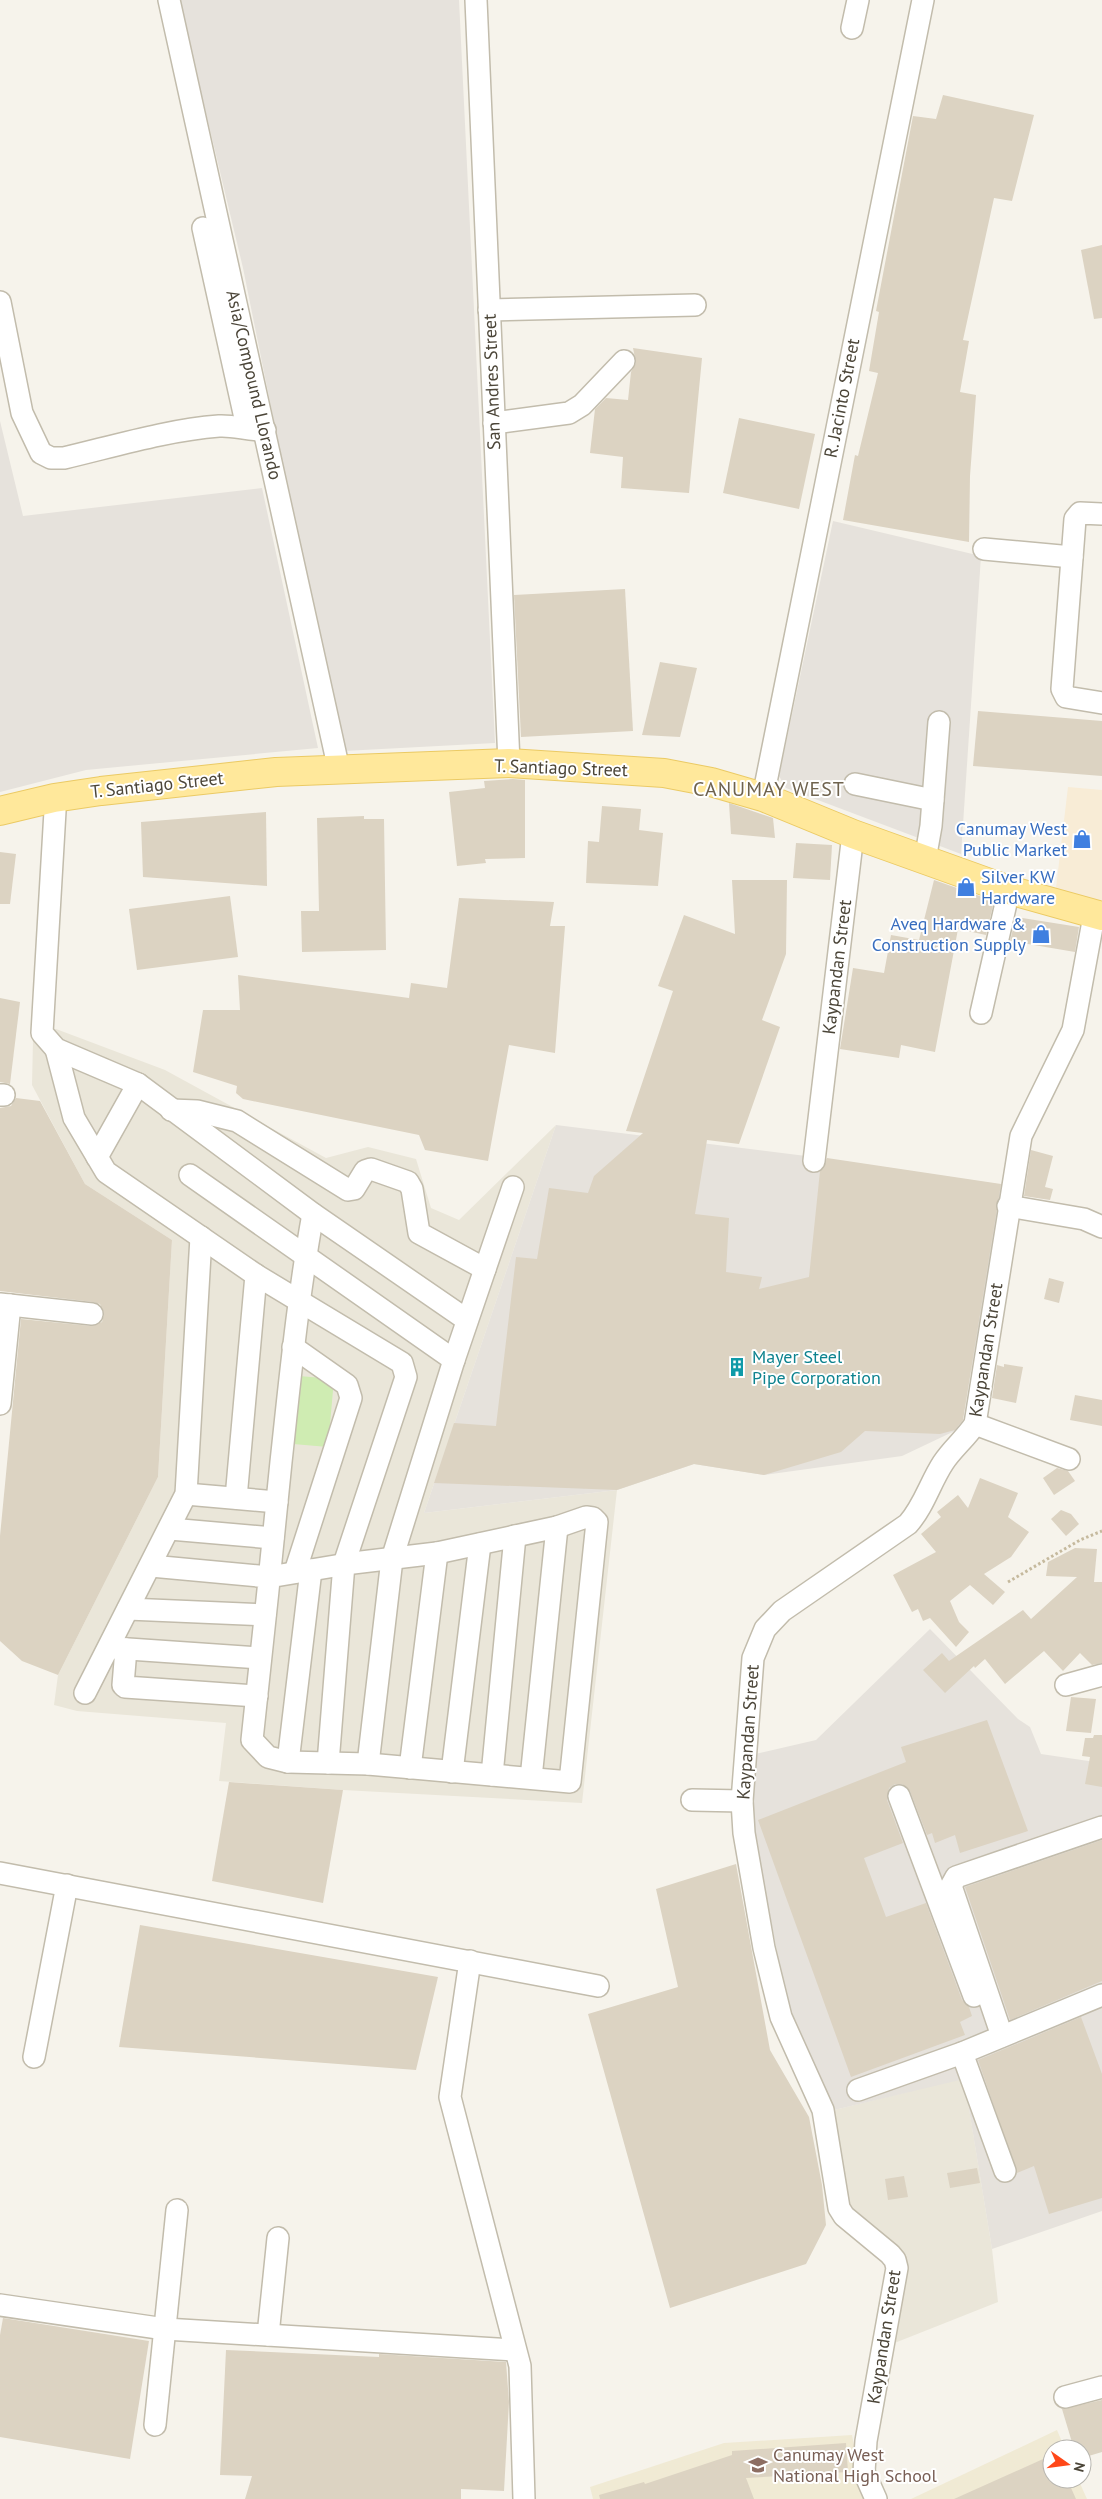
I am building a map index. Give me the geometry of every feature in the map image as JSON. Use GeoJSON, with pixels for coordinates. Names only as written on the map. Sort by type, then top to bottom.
{"type":"FeatureCollection","features":[{"type":"Feature","properties":{"kind":"main road","name":"T. Santiago Street"},"geometry":{"type":"LineString","coordinates":[[0,812],[54,798],[276,772],[509,764],[664,773],[711,782],[763,797],[853,834],[1009,890],[1098,916]]}},
{"type":"Feature","properties":{"kind":"street","name":"Asia/Compound Llorando"},"geometry":{"type":"LineString","coordinates":[[169,0],[256,429],[339,770]]}},
{"type":"Feature","properties":{"kind":"street"},"geometry":{"type":"LineString","coordinates":[[852,28],[858,0]]}},
{"type":"Feature","properties":{"kind":"street","name":"R. Jacinto Street"},"geometry":{"type":"LineString","coordinates":[[763,797],[923,0]]}},
{"type":"Feature","properties":{"kind":"street","name":"San Andres Street"},"geometry":{"type":"LineString","coordinates":[[478,1],[489,310],[509,764]]}},
{"type":"Feature","properties":{"kind":"street"},"geometry":{"type":"LineString","coordinates":[[0,302],[22,413],[41,453],[51,458],[64,458],[161,435],[219,426],[256,429],[203,228]]}},
{"type":"Feature","properties":{"kind":"street"},"geometry":{"type":"LineString","coordinates":[[489,310],[695,305]]}},
{"type":"Feature","properties":{"kind":"street"},"geometry":{"type":"LineString","coordinates":[[494,423],[569,413],[582,404],[624,361]]}},
{"type":"Feature","properties":{"kind":"street"},"geometry":{"type":"LineString","coordinates":[[1102,514],[1076,515],[1062,689],[1066,697],[1073,700],[1102,703]]}},
{"type":"Feature","properties":{"kind":"street"},"geometry":{"type":"LineString","coordinates":[[984,549],[1072,557]]}},
{"type":"Feature","properties":{"kind":"street"},"geometry":{"type":"LineString","coordinates":[[925,860],[933,800],[939,722]]}},
{"type":"Feature","properties":{"kind":"street"},"geometry":{"type":"LineString","coordinates":[[855,784],[933,800]]}},
{"type":"Feature","properties":{"kind":"street"},"geometry":{"type":"LineString","coordinates":[[54,798],[55,811],[42,1033],[56,1049],[138,1084],[313,1214],[467,1320]]}},
{"type":"Feature","properties":{"kind":"street","name":"Kaypandan Street"},"geometry":{"type":"LineString","coordinates":[[814,1161],[853,834]]}},
{"type":"Feature","properties":{"kind":"street"},"geometry":{"type":"LineString","coordinates":[[981,1013],[1009,890]]}},
{"type":"Feature","properties":{"kind":"street","name":"Kaypandan Street"},"geometry":{"type":"LineString","coordinates":[[876,2499],[864,2472],[866,2441],[895,2278],[895,2260],[844,2216],[839,2208],[822,2110],[780,2017],[763,1938],[744,1833],[742,1801],[753,1658],[765,1629],[782,1611],[908,1524],[920,1508],[945,1460],[966,1438],[975,1424],[1008,1206],[1021,1136],[1073,1030],[1098,916]]}},
{"type":"Feature","properties":{"kind":"street"},"geometry":{"type":"LineString","coordinates":[[56,1049],[74,1118],[106,1172],[256,1275],[402,1363],[406,1377],[344,1564],[328,1763]]}},
{"type":"Feature","properties":{"kind":"street"},"geometry":{"type":"LineString","coordinates":[[97,1157],[138,1084]]}},
{"type":"Feature","properties":{"kind":"street"},"geometry":{"type":"LineString","coordinates":[[171,1110],[197,1111],[237,1121],[348,1190],[354,1189],[365,1171],[371,1169],[408,1182],[412,1189],[419,1233],[485,1269]]}},
{"type":"Feature","properties":{"kind":"street"},"geometry":{"type":"LineString","coordinates":[[190,1175],[454,1360]]}},
{"type":"Feature","properties":{"kind":"street"},"geometry":{"type":"LineString","coordinates":[[368,1764],[392,1559],[467,1320],[513,1187]]}},
{"type":"Feature","properties":{"kind":"street"},"geometry":{"type":"LineString","coordinates":[[1008,1206],[1084,1220],[1102,1227]]}},
{"type":"Feature","properties":{"kind":"street"},"geometry":{"type":"LineString","coordinates":[[151,1566],[269,1576],[344,1564],[437,1553],[557,1527],[586,1517],[593,1518],[597,1522],[570,1782],[368,1764],[288,1762],[268,1757],[252,1740],[260,1658],[265,1616],[269,1576],[293,1347],[313,1214]]}},
{"type":"Feature","properties":{"kind":"street"},"geometry":{"type":"LineString","coordinates":[[84,1693],[117,1648],[128,1609],[186,1494],[201,1237]]}},
{"type":"Feature","properties":{"kind":"street"},"geometry":{"type":"LineString","coordinates":[[236,1498],[256,1275]]}},
{"type":"Feature","properties":{"kind":"street"},"geometry":{"type":"LineString","coordinates":[[0,1404],[5,1305],[92,1314]]}},
{"type":"Feature","properties":{"kind":"street"},"geometry":{"type":"LineString","coordinates":[[288,1762],[303,1571],[351,1398],[347,1385],[293,1347]]}},
{"type":"Feature","properties":{"kind":"street"},"geometry":{"type":"LineString","coordinates":[[975,1424],[1069,1458]]}},
{"type":"Feature","properties":{"kind":"street"},"geometry":{"type":"LineString","coordinates":[[186,1494],[277,1502]]}},
{"type":"Feature","properties":{"kind":"street"},"geometry":{"type":"LineString","coordinates":[[531,1778],[557,1527]]}},
{"type":"Feature","properties":{"kind":"street"},"geometry":{"type":"LineString","coordinates":[[170,1529],[273,1538]]}},
{"type":"Feature","properties":{"kind":"street"},"geometry":{"type":"LineString","coordinates":[[492,1775],[515,1536]]}},
{"type":"Feature","properties":{"kind":"street"},"geometry":{"type":"LineString","coordinates":[[452,1772],[480,1544]]}},
{"type":"Feature","properties":{"kind":"street"},"geometry":{"type":"LineString","coordinates":[[410,1768],[437,1553]]}},
{"type":"Feature","properties":{"kind":"street"},"geometry":{"type":"LineString","coordinates":[[128,1609],[265,1616]]}},
{"type":"Feature","properties":{"kind":"street"},"geometry":{"type":"LineString","coordinates":[[117,1648],[260,1658]]}},
{"type":"Feature","properties":{"kind":"street"},"geometry":{"type":"LineString","coordinates":[[117,1648],[123,1685],[125,1687],[257,1696]]}},
{"type":"Feature","properties":{"kind":"street"},"geometry":{"type":"LineString","coordinates":[[1066,1685],[1102,1675]]}},
{"type":"Feature","properties":{"kind":"street"},"geometry":{"type":"LineString","coordinates":[[899,1796],[996,2038]]}},
{"type":"Feature","properties":{"kind":"street"},"geometry":{"type":"LineString","coordinates":[[692,1800],[742,1801]]}},
{"type":"Feature","properties":{"kind":"street"},"geometry":{"type":"LineString","coordinates":[[996,2038],[951,1886],[952,1881],[956,1877],[1102,1826]]}},
{"type":"Feature","properties":{"kind":"street"},"geometry":{"type":"LineString","coordinates":[[0,1873],[598,1986]]}},
{"type":"Feature","properties":{"kind":"street"},"geometry":{"type":"LineString","coordinates":[[34,2057],[67,1886]]}},
{"type":"Feature","properties":{"kind":"street"},"geometry":{"type":"LineString","coordinates":[[470,1961],[450,2097],[520,2366],[524,2499]]}},
{"type":"Feature","properties":{"kind":"street"},"geometry":{"type":"LineString","coordinates":[[858,2090],[962,2053],[1102,1995]]}},
{"type":"Feature","properties":{"kind":"street"},"geometry":{"type":"LineString","coordinates":[[962,2053],[1005,2171]]}},
{"type":"Feature","properties":{"kind":"street"},"geometry":{"type":"LineString","coordinates":[[155,2425],[177,2210]]}},
{"type":"Feature","properties":{"kind":"street"},"geometry":{"type":"LineString","coordinates":[[268,2335],[278,2238]]}},
{"type":"Feature","properties":{"kind":"street"},"geometry":{"type":"LineString","coordinates":[[0,2305],[165,2329],[515,2350]]}},
{"type":"Feature","properties":{"kind":"street"},"geometry":{"type":"LineString","coordinates":[[1065,2397],[1102,2388]]}},
{"type":"Feature","properties":{"kind":"path"},"geometry":{"type":"LineString","coordinates":[[1008,1582],[1080,1540],[1102,1531]]}},
{"type":"Feature","properties":{"kind":"shaded area"},"geometry":{"type":"Polygon","coordinates":[[[179,0],[459,0],[495,743],[344,751],[290,501],[243,268],[179,0]]]}},
{"type":"Feature","properties":{"kind":"shaded area"},"geometry":{"type":"Polygon","coordinates":[[[0,421],[23,516],[262,488],[318,748],[86,770],[0,792],[0,421]]]}},
{"type":"Feature","properties":{"kind":"shaded area"},"geometry":{"type":"Polygon","coordinates":[[[833,521],[981,556],[961,854],[786,788],[779,776],[833,521]]]}},
{"type":"Feature","properties":{"kind":"shaded area","name":"Canumay West Public Market"},"geometry":{"type":"Polygon","coordinates":[[[1068,787],[1102,790],[1102,900],[1088,900],[1056,888],[1068,787]]]}},
{"type":"Feature","properties":{"kind":"shaded area"},"geometry":{"type":"Polygon","coordinates":[[[56,1029],[165,1070],[326,1158],[368,1147],[416,1159],[431,1208],[459,1220],[556,1125],[424,1513],[617,1490],[582,1803],[219,1781],[226,1723],[77,1711],[54,1705],[58,1675],[158,1477],[172,1240],[85,1184],[32,1085],[33,1040],[41,1033],[56,1029]]]}},
{"type":"Feature","properties":{"kind":"shaded area","name":"Mayer Steel Pipe Corporation"},"geometry":{"type":"Polygon","coordinates":[[[556,1125],[822,1158],[1004,1185],[961,1428],[902,1456],[764,1475],[694,1464],[617,1490],[424,1513],[556,1125]]]}},
{"type":"Feature","properties":{"kind":"shaded area"},"geometry":{"type":"Polygon","coordinates":[[[930,1629],[1018,1719],[1030,1727],[1041,1754],[1102,1763],[1102,2211],[992,2249],[964,2079],[830,2111],[790,2020],[754,1831],[751,1755],[816,1740],[930,1629]]]}},
{"type":"Feature","properties":{"kind":"shaded area"},"geometry":{"type":"Polygon","coordinates":[[[964,2078],[992,2249],[998,2302],[892,2344],[902,2258],[846,2208],[830,2111],[964,2078]]]}},
{"type":"Feature","properties":{"kind":"shaded area"},"geometry":{"type":"Polygon","coordinates":[[[1057,2430],[1061,2439],[1042,2439],[1042,2489],[1082,2489],[1087,2499],[911,2499],[1057,2430]]]}},
{"type":"Feature","properties":{"kind":"shaded area","name":"Canumay West National High School"},"geometry":{"type":"Polygon","coordinates":[[[852,2435],[865,2499],[593,2499],[590,2487],[724,2443],[852,2435]]]}},
{"type":"Feature","properties":{"kind":"green space"},"geometry":{"type":"Polygon","coordinates":[[[299,1376],[334,1379],[328,1447],[293,1444],[299,1376]]]}},
{"type":"Feature","properties":{"kind":"building"},"geometry":{"type":"Polygon","coordinates":[[[943,95],[1034,115],[1012,201],[994,198],[963,340],[969,341],[960,392],[976,395],[970,476],[969,542],[843,520],[855,455],[858,456],[878,373],[869,371],[879,312],[876,311],[913,116],[936,119],[943,95]]]}},
{"type":"Feature","properties":{"kind":"building"},"geometry":{"type":"Polygon","coordinates":[[[1102,245],[1102,318],[1094,319],[1081,250],[1102,245]]]}},
{"type":"Feature","properties":{"kind":"building"},"geometry":{"type":"Polygon","coordinates":[[[633,348],[702,358],[689,493],[621,488],[623,457],[590,453],[595,409],[606,398],[628,400],[631,372],[636,363],[633,348]]]}},
{"type":"Feature","properties":{"kind":"building"},"geometry":{"type":"Polygon","coordinates":[[[739,418],[815,434],[799,509],[723,493],[739,418]]]}},
{"type":"Feature","properties":{"kind":"building"},"geometry":{"type":"Polygon","coordinates":[[[625,589],[633,731],[521,737],[514,595],[625,589]]]}},
{"type":"Feature","properties":{"kind":"building"},"geometry":{"type":"Polygon","coordinates":[[[660,662],[697,668],[680,737],[642,735],[660,662]]]}},
{"type":"Feature","properties":{"kind":"building"},"geometry":{"type":"Polygon","coordinates":[[[978,711],[1102,721],[1102,776],[973,766],[978,711]]]}},
{"type":"Feature","properties":{"kind":"building"},"geometry":{"type":"Polygon","coordinates":[[[525,780],[525,858],[485,859],[486,863],[457,866],[449,792],[485,788],[484,781],[525,780]]]}},
{"type":"Feature","properties":{"kind":"building"},"geometry":{"type":"Polygon","coordinates":[[[729,803],[773,818],[775,838],[731,834],[729,803]]]}},
{"type":"Feature","properties":{"kind":"building"},"geometry":{"type":"Polygon","coordinates":[[[602,806],[641,809],[639,830],[663,833],[658,886],[586,883],[588,841],[599,842],[602,806]]]}},
{"type":"Feature","properties":{"kind":"building"},"geometry":{"type":"Polygon","coordinates":[[[266,812],[267,886],[143,877],[141,822],[266,812]]]}},
{"type":"Feature","properties":{"kind":"building"},"geometry":{"type":"Polygon","coordinates":[[[364,816],[364,819],[384,819],[386,950],[302,952],[301,911],[319,911],[317,818],[364,816]]]}},
{"type":"Feature","properties":{"kind":"building"},"geometry":{"type":"Polygon","coordinates":[[[796,843],[832,845],[830,880],[793,878],[796,843]]]}},
{"type":"Feature","properties":{"kind":"building"},"geometry":{"type":"Polygon","coordinates":[[[0,852],[16,854],[10,904],[0,904],[0,852]]]}},
{"type":"Feature","properties":{"kind":"building","name":"Mayer Steel Pipe Corporation"},"geometry":{"type":"Polygon","coordinates":[[[732,880],[787,880],[786,954],[762,1020],[780,1027],[739,1144],[707,1140],[695,1214],[729,1218],[726,1272],[762,1277],[759,1289],[809,1277],[820,1171],[824,1168],[827,1158],[1001,1184],[963,1420],[955,1430],[940,1434],[865,1431],[841,1452],[764,1475],[694,1464],[617,1490],[434,1483],[454,1423],[496,1426],[516,1257],[537,1259],[549,1188],[588,1193],[594,1176],[643,1133],[626,1131],[673,991],[658,986],[684,915],[735,934],[732,880]]]}},
{"type":"Feature","properties":{"kind":"building"},"geometry":{"type":"Polygon","coordinates":[[[934,880],[994,901],[986,935],[958,929],[935,1052],[901,1045],[899,1058],[840,1049],[853,968],[884,973],[891,935],[919,940],[934,880]]]}},
{"type":"Feature","properties":{"kind":"building"},"geometry":{"type":"Polygon","coordinates":[[[230,896],[238,957],[137,970],[129,909],[230,896]]]}},
{"type":"Feature","properties":{"kind":"building"},"geometry":{"type":"Polygon","coordinates":[[[459,898],[554,902],[550,926],[565,926],[555,1053],[509,1045],[488,1161],[425,1150],[419,1135],[243,1099],[236,1093],[237,1086],[193,1072],[203,1010],[240,1010],[238,975],[409,998],[411,983],[447,988],[459,898]]]}},
{"type":"Feature","properties":{"kind":"building","name":"Aveq Hardware & Construction Supply"},"geometry":{"type":"Polygon","coordinates":[[[1016,917],[1079,927],[1075,952],[1010,941],[1016,917]]]}},
{"type":"Feature","properties":{"kind":"building"},"geometry":{"type":"Polygon","coordinates":[[[0,998],[20,1002],[10,1084],[0,1082],[0,998]]]}},
{"type":"Feature","properties":{"kind":"building"},"geometry":{"type":"Polygon","coordinates":[[[16,1098],[40,1101],[85,1184],[172,1240],[158,1477],[58,1675],[22,1661],[0,1641],[0,1536],[21,1319],[91,1326],[102,1322],[104,1315],[100,1304],[93,1302],[0,1291],[0,1108],[11,1106],[16,1098]]]}},
{"type":"Feature","properties":{"kind":"building"},"geometry":{"type":"Polygon","coordinates":[[[1031,1150],[1053,1156],[1045,1187],[1053,1189],[1050,1200],[1024,1196],[1031,1150]]]}},
{"type":"Feature","properties":{"kind":"building"},"geometry":{"type":"Polygon","coordinates":[[[1049,1278],[1064,1282],[1059,1303],[1044,1299],[1049,1278]]]}},
{"type":"Feature","properties":{"kind":"building"},"geometry":{"type":"Polygon","coordinates":[[[1004,1364],[1023,1367],[1016,1403],[992,1398],[997,1365],[1004,1367],[1004,1364]]]}},
{"type":"Feature","properties":{"kind":"building"},"geometry":{"type":"Polygon","coordinates":[[[1075,1395],[1102,1400],[1102,1426],[1070,1420],[1075,1395]]]}},
{"type":"Feature","properties":{"kind":"building"},"geometry":{"type":"Polygon","coordinates":[[[1057,1468],[1068,1471],[1075,1481],[1054,1495],[1043,1478],[1057,1468]]]}},
{"type":"Feature","properties":{"kind":"building"},"geometry":{"type":"Polygon","coordinates":[[[980,1478],[1018,1493],[1008,1517],[1029,1532],[1011,1557],[984,1574],[1005,1592],[993,1605],[970,1585],[950,1601],[959,1622],[969,1632],[956,1647],[930,1618],[923,1621],[918,1609],[912,1612],[893,1575],[936,1552],[921,1534],[941,1517],[937,1512],[958,1495],[968,1508],[980,1478]]]}},
{"type":"Feature","properties":{"kind":"building"},"geometry":{"type":"Polygon","coordinates":[[[1061,1510],[1071,1514],[1079,1524],[1066,1536],[1051,1519],[1061,1510]]]}},
{"type":"Feature","properties":{"kind":"building"},"geometry":{"type":"Polygon","coordinates":[[[1075,1548],[1097,1549],[1094,1582],[1102,1582],[1102,1663],[1092,1665],[1080,1653],[1063,1671],[1044,1651],[1005,1684],[985,1659],[975,1668],[974,1666],[945,1693],[923,1670],[942,1653],[949,1661],[1023,1610],[1031,1619],[1077,1577],[1046,1576],[1048,1562],[1075,1548]]]}},
{"type":"Feature","properties":{"kind":"building"},"geometry":{"type":"Polygon","coordinates":[[[1071,1697],[1096,1699],[1091,1733],[1066,1731],[1071,1697]]]}},
{"type":"Feature","properties":{"kind":"building"},"geometry":{"type":"Polygon","coordinates":[[[987,1720],[1028,1831],[960,1853],[955,1835],[935,1843],[932,1833],[927,1835],[910,1791],[902,1784],[895,1784],[889,1788],[887,1800],[903,1843],[864,1858],[886,1917],[926,1903],[962,2000],[969,2007],[972,2016],[960,2022],[965,2035],[851,2077],[758,1820],[906,1762],[901,1747],[987,1720]]]}},
{"type":"Feature","properties":{"kind":"building"},"geometry":{"type":"Polygon","coordinates":[[[1094,1735],[1102,1735],[1102,1787],[1085,1784],[1090,1757],[1082,1756],[1085,1738],[1093,1738],[1094,1735]]]}},
{"type":"Feature","properties":{"kind":"building"},"geometry":{"type":"Polygon","coordinates":[[[229,1782],[343,1790],[323,1903],[212,1881],[229,1782]]]}},
{"type":"Feature","properties":{"kind":"building"},"geometry":{"type":"Polygon","coordinates":[[[1102,1840],[1102,1981],[1010,2020],[965,1887],[1102,1840]]]}},
{"type":"Feature","properties":{"kind":"building"},"geometry":{"type":"Polygon","coordinates":[[[736,1864],[770,2050],[809,2117],[822,2185],[826,2225],[806,2264],[670,2308],[588,2014],[678,1987],[656,1889],[736,1864]]]}},
{"type":"Feature","properties":{"kind":"building"},"geometry":{"type":"Polygon","coordinates":[[[140,1925],[438,1977],[416,2070],[119,2047],[140,1925]]]}},
{"type":"Feature","properties":{"kind":"building"},"geometry":{"type":"Polygon","coordinates":[[[1081,2017],[1102,2074],[1102,2198],[1049,2214],[1034,2166],[1017,2173],[978,2060],[1081,2017]]]}},
{"type":"Feature","properties":{"kind":"building"},"geometry":{"type":"Polygon","coordinates":[[[977,2168],[980,2183],[950,2188],[947,2173],[977,2168]]]}},
{"type":"Feature","properties":{"kind":"building"},"geometry":{"type":"Polygon","coordinates":[[[904,2176],[908,2197],[888,2200],[885,2179],[904,2176]]]}},
{"type":"Feature","properties":{"kind":"building"},"geometry":{"type":"Polygon","coordinates":[[[3,2318],[149,2341],[130,2459],[0,2437],[0,2335],[3,2318]]]}},
{"type":"Feature","properties":{"kind":"building"},"geometry":{"type":"Polygon","coordinates":[[[226,2350],[379,2357],[379,2354],[506,2362],[509,2402],[504,2491],[461,2489],[461,2499],[245,2499],[252,2476],[220,2475],[226,2350]]]}},
{"type":"Feature","properties":{"kind":"building"},"geometry":{"type":"Polygon","coordinates":[[[1102,2400],[1102,2452],[1092,2455],[1092,2439],[1071,2439],[1062,2409],[1102,2400]]]}},
{"type":"Feature","properties":{"kind":"building"},"geometry":{"type":"Polygon","coordinates":[[[846,2443],[848,2472],[746,2478],[754,2499],[600,2499],[599,2495],[644,2482],[645,2484],[732,2455],[732,2451],[846,2443]]]}},
{"type":"Feature","properties":{"kind":"building"},"geometry":{"type":"Polygon","coordinates":[[[1042,2459],[1042,2489],[1072,2489],[1076,2499],[954,2499],[1042,2459]]]}},
{"type":"Feature","properties":{"kind":"place","name":"Canumay West Public Market"},"geometry":{"type":"Point","coordinates":[1082,839]}},
{"type":"Feature","properties":{"kind":"place","name":"Silver KW Hardware"},"geometry":{"type":"Point","coordinates":[966,887]}},
{"type":"Feature","properties":{"kind":"place","name":"Aveq Hardware & Construction Supply"},"geometry":{"type":"Point","coordinates":[1041,934]}},
{"type":"Feature","properties":{"kind":"place","name":"Mayer Steel Pipe Corporation"},"geometry":{"type":"Point","coordinates":[737,1367]}},
{"type":"Feature","properties":{"kind":"place","name":"Canumay West National High School"},"geometry":{"type":"Point","coordinates":[758,2465]}},
{"type":"Feature","properties":{"kind":"district","name":"CANUMAY WEST"},"geometry":{"type":"Point","coordinates":[769,789]}}]}
